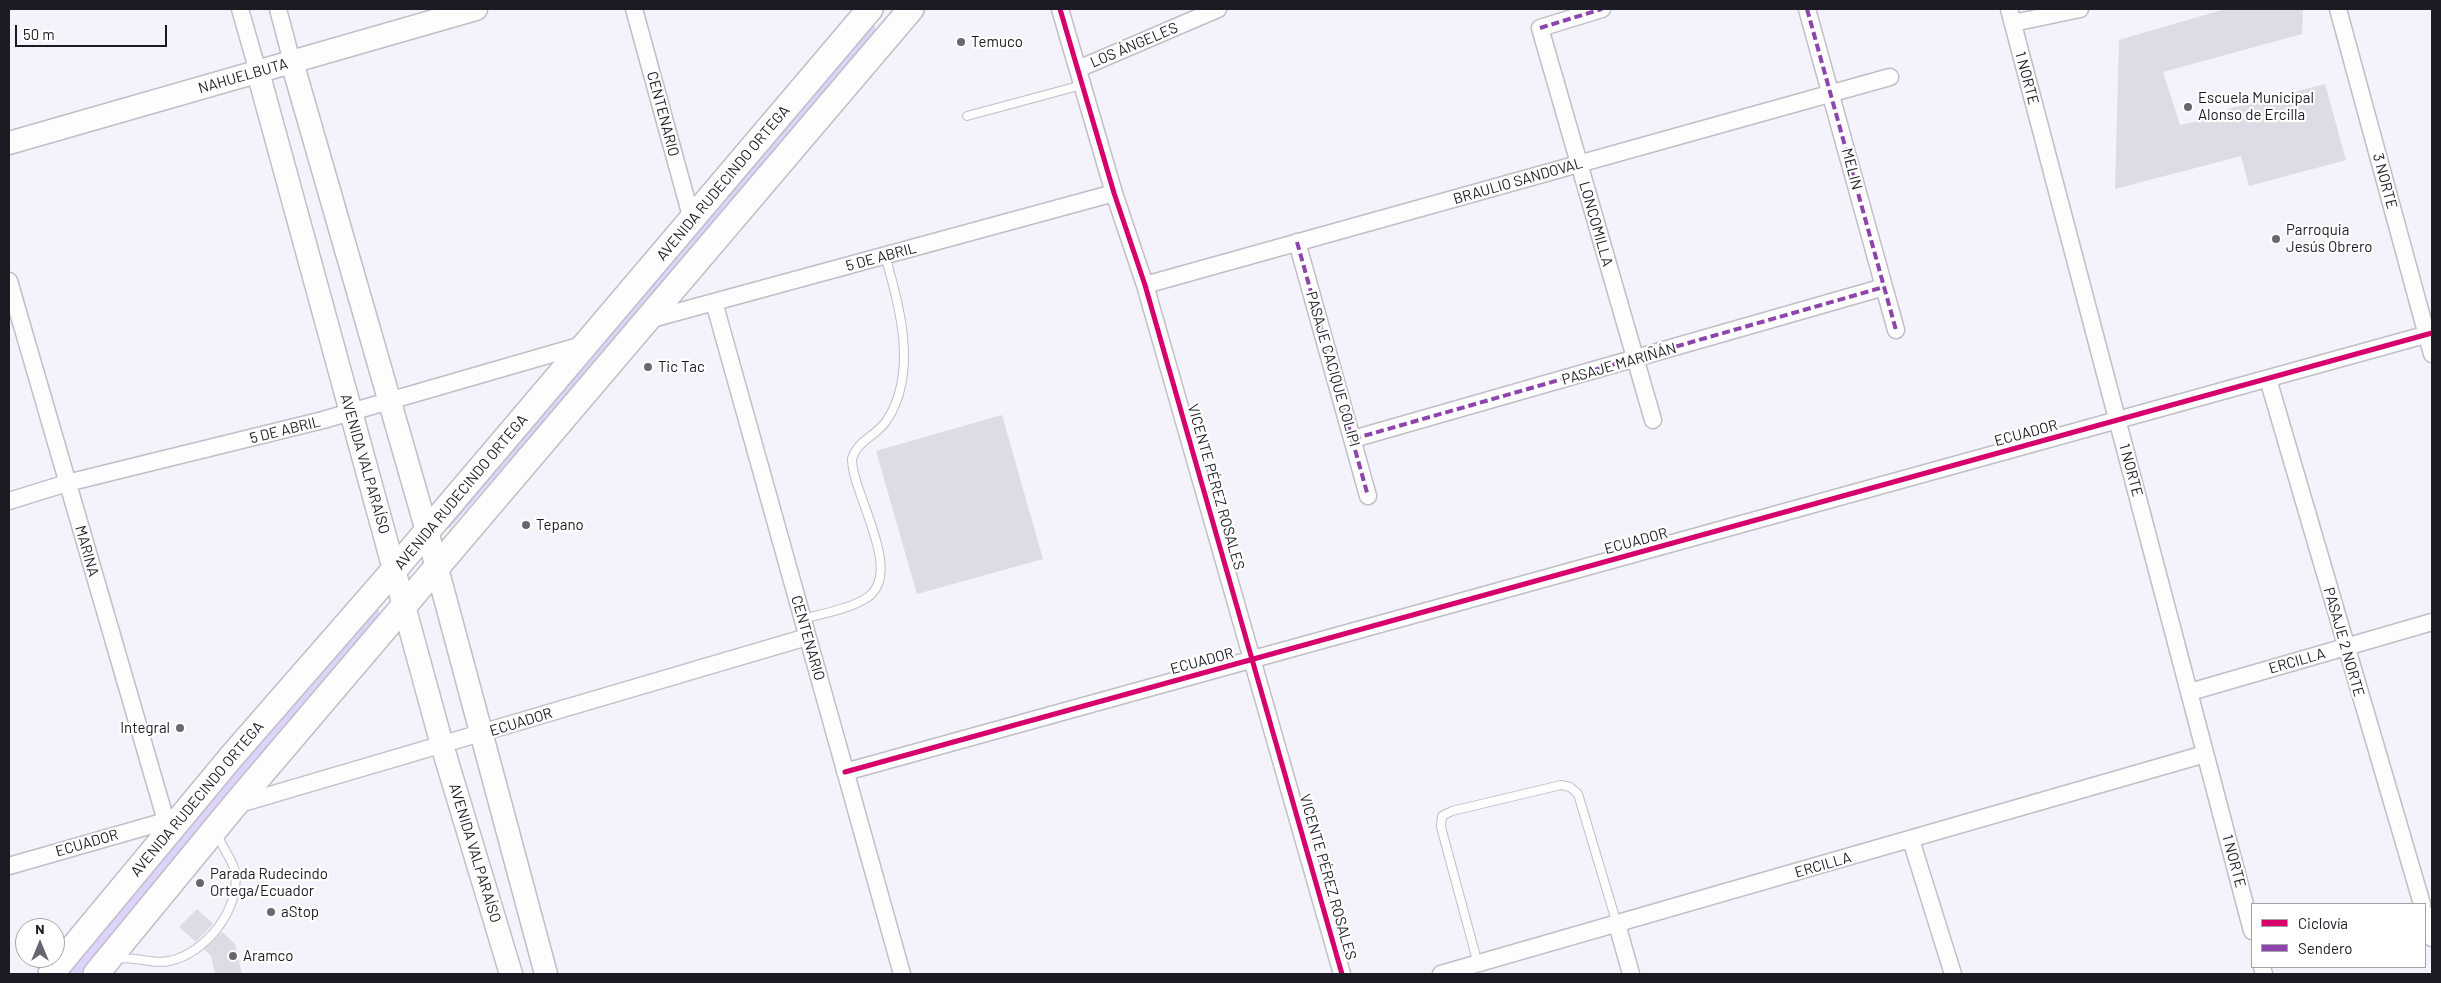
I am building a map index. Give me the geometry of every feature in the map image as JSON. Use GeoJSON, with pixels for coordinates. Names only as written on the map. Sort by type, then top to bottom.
{"type":"FeatureCollection","features":[{"type":"Feature","properties":{"kind":"main road","name":"AVENIDA RUDECINDO ORTEGA"},"geometry":{"type":"LineString","coordinates":[[51,974],[165,827],[395,569],[870,9]]}},
{"type":"Feature","properties":{"kind":"main road","name":"AVENIDA RUDECINDO ORTEGA"},"geometry":{"type":"LineString","coordinates":[[100,969],[435,567],[648,320],[911,9]]}},
{"type":"Feature","properties":{"kind":"street","name":"AVENIDA VALPARAÍSO"},"geometry":{"type":"LineString","coordinates":[[240,9],[442,746],[511,974]]}},
{"type":"Feature","properties":{"kind":"street"},"geometry":{"type":"LineString","coordinates":[[278,9],[427,531],[435,567],[546,974]]}},
{"type":"Feature","properties":{"kind":"street","name":"CENTENARIO"},"geometry":{"type":"LineString","coordinates":[[634,9],[692,220]]}},
{"type":"Feature","properties":{"kind":"street","name":"VICENTE PÉREZ ROSALES"},"geometry":{"type":"LineString","coordinates":[[1060,9],[1114,193],[1145,285],[1342,974]]}},
{"type":"Feature","properties":{"kind":"street","name":"LOS ÁNGELES"},"geometry":{"type":"LineString","coordinates":[[1078,69],[1218,9]]}},
{"type":"Feature","properties":{"kind":"street","name":"LONCOMILLA"},"geometry":{"type":"LineString","coordinates":[[1602,9],[1540,28],[1653,420]]}},
{"type":"Feature","properties":{"kind":"street","name":"MELIN"},"geometry":{"type":"LineString","coordinates":[[1808,9],[1896,330]]}},
{"type":"Feature","properties":{"kind":"street"},"geometry":{"type":"LineString","coordinates":[[2011,16],[2080,9]]}},
{"type":"Feature","properties":{"kind":"street","name":"3 NORTE"},"geometry":{"type":"LineString","coordinates":[[2338,9],[2430,333],[2432,354]]}},
{"type":"Feature","properties":{"kind":"street","name":"NAHUELBUTA"},"geometry":{"type":"LineString","coordinates":[[9,142],[258,72],[462,11]]}},
{"type":"Feature","properties":{"kind":"street","name":"1 NORTE"},"geometry":{"type":"LineString","coordinates":[[2011,16],[2190,692],[2204,754],[2251,926]]}},
{"type":"Feature","properties":{"kind":"street","name":"BRAULIO SANDOVAL"},"geometry":{"type":"LineString","coordinates":[[1145,285],[1890,77]]}},
{"type":"Feature","properties":{"kind":"street","name":"5 DE ABRIL"},"geometry":{"type":"LineString","coordinates":[[648,320],[1114,193]]}},
{"type":"Feature","properties":{"kind":"street","name":"PASAJE CACIQUE COLIPI"},"geometry":{"type":"LineString","coordinates":[[1297,242],[1368,496]]}},
{"type":"Feature","properties":{"kind":"street","name":"MARINA"},"geometry":{"type":"LineString","coordinates":[[9,281],[165,827]]}},
{"type":"Feature","properties":{"kind":"street","name":"PASAJE MARIÑÁN"},"geometry":{"type":"LineString","coordinates":[[1352,439],[1884,287]]}},
{"type":"Feature","properties":{"kind":"street","name":"CENTENARIO"},"geometry":{"type":"LineString","coordinates":[[714,302],[902,974]]}},
{"type":"Feature","properties":{"kind":"street","name":"ECUADOR"},"geometry":{"type":"LineString","coordinates":[[845,772],[2118,421],[2430,333]]}},
{"type":"Feature","properties":{"kind":"street","name":"5 DE ABRIL"},"geometry":{"type":"LineString","coordinates":[[9,501],[68,483],[350,412],[588,343]]}},
{"type":"Feature","properties":{"kind":"street","name":"PASAJE 2 NORTE"},"geometry":{"type":"LineString","coordinates":[[2268,379],[2345,647],[2422,903]]}},
{"type":"Feature","properties":{"kind":"street","name":"ERCILLA"},"geometry":{"type":"LineString","coordinates":[[2190,692],[2432,622]]}},
{"type":"Feature","properties":{"kind":"street","name":"ECUADOR"},"geometry":{"type":"LineString","coordinates":[[234,806],[807,637]]}},
{"type":"Feature","properties":{"kind":"street","name":"ERCILLA"},"geometry":{"type":"LineString","coordinates":[[1441,974],[1912,840],[2204,754]]}},
{"type":"Feature","properties":{"kind":"street","name":"ECUADOR"},"geometry":{"type":"LineString","coordinates":[[9,866],[165,827]]}},
{"type":"Feature","properties":{"kind":"street"},"geometry":{"type":"LineString","coordinates":[[1912,840],[1953,974]]}},
{"type":"Feature","properties":{"kind":"street"},"geometry":{"type":"LineString","coordinates":[[2426,917],[2432,938]]}},
{"type":"Feature","properties":{"kind":"street"},"geometry":{"type":"LineString","coordinates":[[1617,924],[1631,974]]}},
{"type":"Feature","properties":{"kind":"lane"},"geometry":{"type":"LineString","coordinates":[[967,116],[1082,85]]}},
{"type":"Feature","properties":{"kind":"lane"},"geometry":{"type":"LineString","coordinates":[[803,619],[863,600],[874,591],[881,577],[880,559],[852,459],[856,448],[885,424],[897,403],[901,387],[903,372],[900,319],[885,256]]}},
{"type":"Feature","properties":{"kind":"lane"},"geometry":{"type":"LineString","coordinates":[[1478,964],[1441,827],[1442,816],[1452,811],[1561,784],[1570,787],[1578,794],[1617,924]]}},
{"type":"Feature","properties":{"kind":"lane"},"geometry":{"type":"LineString","coordinates":[[100,969],[128,957],[158,962],[170,961],[200,945],[221,925],[229,911],[236,877],[231,858],[219,838],[218,827]]}},
{"type":"Feature","properties":{"kind":"shaded area"},"geometry":{"type":"Polygon","coordinates":[[[874,24],[877,34],[636,317],[449,529],[446,520],[703,225],[874,24]]]}},
{"type":"Feature","properties":{"kind":"shaded area"},"geometry":{"type":"Polygon","coordinates":[[[377,604],[380,616],[83,974],[66,974],[377,604]]]}},
{"type":"Feature","properties":{"kind":"building"},"geometry":{"type":"Polygon","coordinates":[[[2225,9],[2303,9],[2302,34],[2163,72],[2180,125],[2230,114],[2228,109],[2325,84],[2346,160],[2249,186],[2241,156],[2115,189],[2119,40],[2225,9]]]}},
{"type":"Feature","properties":{"kind":"building"},"geometry":{"type":"Polygon","coordinates":[[[1002,415],[1043,559],[917,594],[876,451],[1002,415]]]}},
{"type":"Feature","properties":{"kind":"building"},"geometry":{"type":"Polygon","coordinates":[[[197,909],[213,924],[196,942],[179,927],[197,909]]]}},
{"type":"Feature","properties":{"kind":"building"},"geometry":{"type":"Polygon","coordinates":[[[222,932],[235,944],[242,974],[215,974],[211,956],[204,949],[222,932]]]}},
{"type":"Feature","properties":{"kind":"marked path"},"geometry":{"type":"LineString","coordinates":[[1540,28],[1602,9]]}},
{"type":"Feature","properties":{"kind":"marked path"},"geometry":{"type":"LineString","coordinates":[[1807,9],[1896,330]]}},
{"type":"Feature","properties":{"kind":"marked path"},"geometry":{"type":"LineString","coordinates":[[1297,242],[1368,496]]}},
{"type":"Feature","properties":{"kind":"marked path"},"geometry":{"type":"LineString","coordinates":[[1353,439],[1884,287]]}},
{"type":"Feature","properties":{"kind":"cycle path"},"geometry":{"type":"LineString","coordinates":[[1060,9],[1114,193],[1145,285],[1342,974]]}},
{"type":"Feature","properties":{"kind":"cycle path"},"geometry":{"type":"LineString","coordinates":[[845,772],[2432,333]]}},
{"type":"Feature","properties":{"kind":"place","name":"Temuco"},"geometry":{"type":"Point","coordinates":[961,42]}},
{"type":"Feature","properties":{"kind":"place","name":"Escuela Municipal Alonso de Ercilla"},"geometry":{"type":"Point","coordinates":[2188,107]}},
{"type":"Feature","properties":{"kind":"place","name":"Parroquia Jesús Obrero"},"geometry":{"type":"Point","coordinates":[2276,239]}},
{"type":"Feature","properties":{"kind":"place","name":"Tic Tac"},"geometry":{"type":"Point","coordinates":[648,367]}},
{"type":"Feature","properties":{"kind":"place","name":"Tepano"},"geometry":{"type":"Point","coordinates":[526,525]}},
{"type":"Feature","properties":{"kind":"place","name":"Integral"},"geometry":{"type":"Point","coordinates":[180,728]}},
{"type":"Feature","properties":{"kind":"place","name":"Parada Rudecindo Ortega/Ecuador"},"geometry":{"type":"Point","coordinates":[200,883]}},
{"type":"Feature","properties":{"kind":"place","name":"aStop"},"geometry":{"type":"Point","coordinates":[271,912]}},
{"type":"Feature","properties":{"kind":"place","name":"Aramco"},"geometry":{"type":"Point","coordinates":[233,956]}}]}
